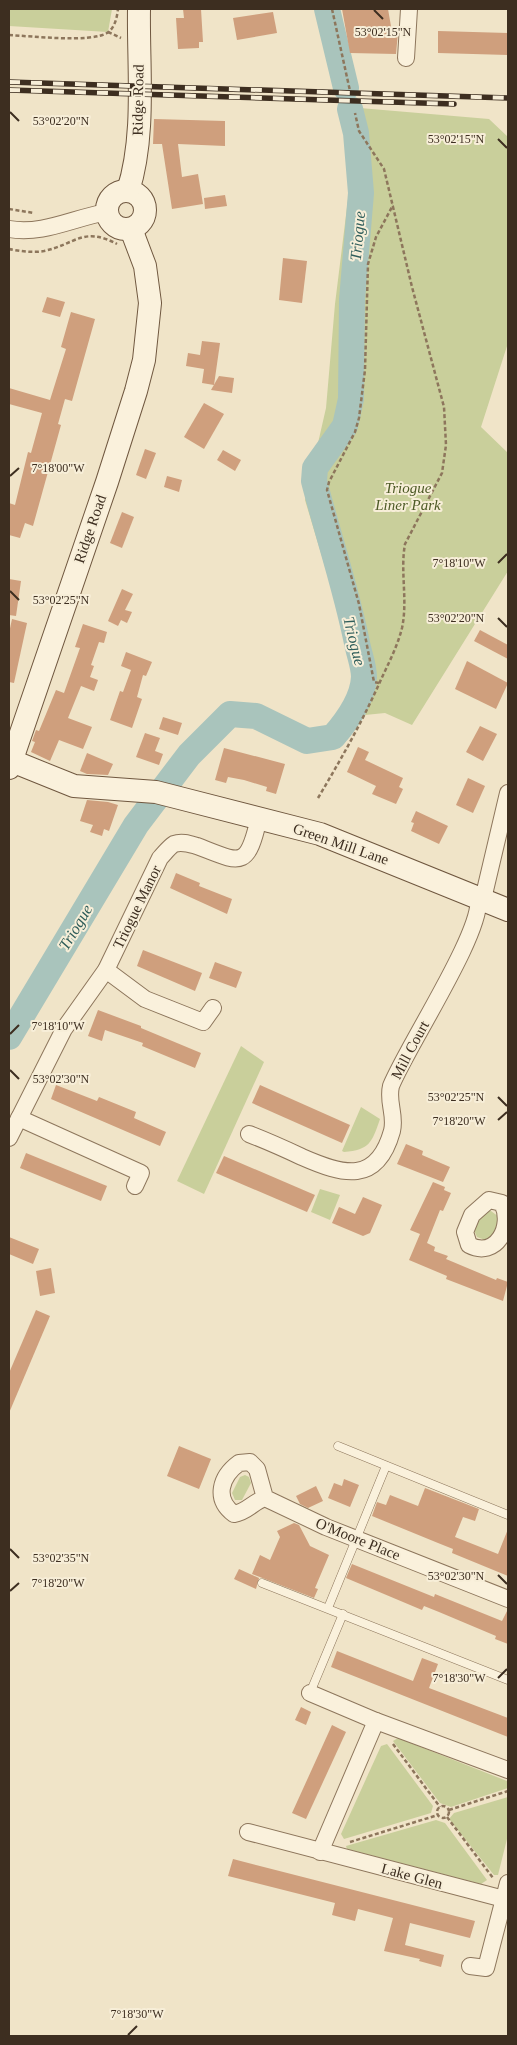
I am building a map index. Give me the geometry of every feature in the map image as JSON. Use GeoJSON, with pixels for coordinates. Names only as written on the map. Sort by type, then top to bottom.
{"type":"FeatureCollection","features":[{"type":"Feature","properties":{"kind":"street","name":"Ridge Road"},"geometry":{"type":"LineString","coordinates":[[128,190],[134,173],[138,133],[139,9]]}},
{"type":"Feature","properties":{"kind":"street"},"geometry":{"type":"LineString","coordinates":[[406,58],[409,9]]}},
{"type":"Feature","properties":{"kind":"street"},"geometry":{"type":"LineString","coordinates":[[128,190],[140,196],[145,206],[144,219],[125,237],[121,229],[110,222],[107,212],[111,197],[116,193],[128,190]]}},
{"type":"Feature","properties":{"kind":"street"},"geometry":{"type":"LineString","coordinates":[[9,229],[31,231],[46,229],[107,212]]}},
{"type":"Feature","properties":{"kind":"street","name":"Ridge Road"},"geometry":{"type":"LineString","coordinates":[[10,764],[133,400],[144,360],[150,303],[145,266],[125,237]]}},
{"type":"Feature","properties":{"kind":"street","name":"Green Mill Lane"},"geometry":{"type":"LineString","coordinates":[[10,764],[74,786],[143,790],[259,818],[345,843],[508,910]]}},
{"type":"Feature","properties":{"kind":"street","name":"Mill Court"},"geometry":{"type":"LineString","coordinates":[[250,1134],[336,1171],[358,1173],[378,1160],[387,1143],[393,1125],[393,1112],[389,1099],[394,1078],[457,961],[478,914],[508,793]]}},
{"type":"Feature","properties":{"kind":"street","name":"Triogue Manor"},"geometry":{"type":"LineString","coordinates":[[9,1138],[64,1029],[106,970],[160,858],[174,844],[187,842],[234,861],[244,858],[249,851],[259,818]]}},
{"type":"Feature","properties":{"kind":"street"},"geometry":{"type":"LineString","coordinates":[[106,970],[145,999],[203,1022],[213,1008]]}},
{"type":"Feature","properties":{"kind":"street"},"geometry":{"type":"LineString","coordinates":[[19,1118],[141,1173],[135,1186]]}},
{"type":"Feature","properties":{"kind":"street","name":"O'Moore Place"},"geometry":{"type":"LineString","coordinates":[[265,1498],[356,1539],[508,1600]]}},
{"type":"Feature","properties":{"kind":"street"},"geometry":{"type":"LineString","coordinates":[[310,1693],[376,1721],[508,1770]]}},
{"type":"Feature","properties":{"kind":"street"},"geometry":{"type":"LineString","coordinates":[[320,1852],[376,1721]]}},
{"type":"Feature","properties":{"kind":"street","name":"Lake Glen"},"geometry":{"type":"LineString","coordinates":[[248,1832],[320,1852],[506,1891]]}},
{"type":"Feature","properties":{"kind":"street"},"geometry":{"type":"LineString","coordinates":[[470,1966],[486,1968],[506,1891]]}},
{"type":"Feature","properties":{"kind":"lane"},"geometry":{"type":"LineString","coordinates":[[338,1446],[508,1515]]}},
{"type":"Feature","properties":{"kind":"lane"},"geometry":{"type":"LineString","coordinates":[[328,1608],[386,1466]]}},
{"type":"Feature","properties":{"kind":"lane"},"geometry":{"type":"LineString","coordinates":[[262,1582],[508,1680]]}},
{"type":"Feature","properties":{"kind":"lane"},"geometry":{"type":"LineString","coordinates":[[310,1693],[343,1614]]}},
{"type":"Feature","properties":{"kind":"path"},"geometry":{"type":"LineString","coordinates":[[9,35],[94,38],[108,32],[117,20],[118,9]]}},
{"type":"Feature","properties":{"kind":"path"},"geometry":{"type":"LineString","coordinates":[[332,9],[350,91]]}},
{"type":"Feature","properties":{"kind":"path"},"geometry":{"type":"LineString","coordinates":[[318,798],[353,738],[391,659],[402,628],[405,544],[442,473],[446,445],[444,407],[412,287],[384,169],[359,131],[355,113]]}},
{"type":"Feature","properties":{"kind":"path"},"geometry":{"type":"LineString","coordinates":[[379,683],[374,682],[359,604],[327,490],[329,482],[355,432],[360,418],[365,370],[368,264],[376,237],[393,204]]}},
{"type":"Feature","properties":{"kind":"path"},"geometry":{"type":"LineString","coordinates":[[9,208],[37,214]]}},
{"type":"Feature","properties":{"kind":"path"},"geometry":{"type":"LineString","coordinates":[[9,249],[41,252],[63,246],[86,236],[125,237]]}},
{"type":"Feature","properties":{"kind":"path"},"geometry":{"type":"LineString","coordinates":[[376,1721],[440,1807]]}},
{"type":"Feature","properties":{"kind":"path"},"geometry":{"type":"LineString","coordinates":[[449,1810],[508,1791]]}},
{"type":"Feature","properties":{"kind":"path"},"geometry":{"type":"LineString","coordinates":[[440,1807],[445,1806],[449,1810]]}},
{"type":"Feature","properties":{"kind":"path"},"geometry":{"type":"LineString","coordinates":[[438,1814],[440,1807]]}},
{"type":"Feature","properties":{"kind":"path"},"geometry":{"type":"LineString","coordinates":[[447,1817],[449,1810]]}},
{"type":"Feature","properties":{"kind":"path"},"geometry":{"type":"LineString","coordinates":[[438,1814],[441,1818],[447,1817]]}},
{"type":"Feature","properties":{"kind":"path"},"geometry":{"type":"LineString","coordinates":[[347,1843],[438,1814]]}},
{"type":"Feature","properties":{"kind":"path"},"geometry":{"type":"LineString","coordinates":[[447,1817],[494,1879],[506,1891]]}},
{"type":"Feature","properties":{"kind":"green space"},"geometry":{"type":"Polygon","coordinates":[[[9,9],[112,9],[108,32],[9,26],[9,9]]]}},
{"type":"Feature","properties":{"kind":"green space","name":"Triogue Liner Park"},"geometry":{"type":"Polygon","coordinates":[[[348,107],[489,119],[508,137],[508,343],[481,427],[508,453],[508,571],[412,725],[385,713],[365,715],[368,696],[358,676],[305,500],[326,408],[335,304],[349,191],[351,123],[348,107]]]}},
{"type":"Feature","properties":{"kind":"green space"},"geometry":{"type":"Polygon","coordinates":[[[241,1046],[264,1062],[204,1194],[177,1181],[241,1046]]]}},
{"type":"Feature","properties":{"kind":"green space"},"geometry":{"type":"Polygon","coordinates":[[[361,1107],[380,1119],[377,1127],[372,1139],[365,1147],[344,1152],[342,1151],[361,1107]]]}},
{"type":"Feature","properties":{"kind":"green space"},"geometry":{"type":"Polygon","coordinates":[[[320,1189],[340,1195],[330,1220],[311,1212],[320,1189]]]}},
{"type":"Feature","properties":{"kind":"green space"},"geometry":{"type":"Polygon","coordinates":[[[487,1211],[491,1211],[499,1217],[498,1226],[492,1238],[485,1240],[477,1237],[473,1228],[475,1222],[487,1211]]]}},
{"type":"Feature","properties":{"kind":"green space"},"geometry":{"type":"Polygon","coordinates":[[[245,1475],[249,1477],[251,1483],[242,1500],[235,1500],[232,1493],[240,1477],[245,1475]]]}},
{"type":"Feature","properties":{"kind":"green space"},"geometry":{"type":"Polygon","coordinates":[[[398,1738],[507,1781],[508,1788],[451,1807],[440,1803],[393,1741],[398,1738]]]}},
{"type":"Feature","properties":{"kind":"green space"},"geometry":{"type":"Polygon","coordinates":[[[387,1744],[433,1806],[431,1813],[344,1839],[341,1834],[381,1746],[387,1744]]]}},
{"type":"Feature","properties":{"kind":"green space"},"geometry":{"type":"Polygon","coordinates":[[[508,1797],[508,1835],[498,1875],[494,1875],[449,1819],[454,1813],[508,1797]]]}},
{"type":"Feature","properties":{"kind":"green space"},"geometry":{"type":"Polygon","coordinates":[[[436,1820],[445,1823],[487,1880],[481,1884],[347,1849],[346,1846],[436,1820]]]}},
{"type":"Feature","properties":{"kind":"building"},"geometry":{"type":"Polygon","coordinates":[[[183,9],[201,9],[203,42],[199,42],[199,48],[178,49],[176,18],[184,18],[183,9]]]}},
{"type":"Feature","properties":{"kind":"building"},"geometry":{"type":"Polygon","coordinates":[[[342,9],[388,9],[392,32],[398,32],[396,54],[350,53],[342,9]]]}},
{"type":"Feature","properties":{"kind":"building"},"geometry":{"type":"Polygon","coordinates":[[[273,12],[277,33],[237,40],[233,18],[273,12]]]}},
{"type":"Feature","properties":{"kind":"building"},"geometry":{"type":"Polygon","coordinates":[[[438,31],[508,33],[508,55],[438,53],[438,31]]]}},
{"type":"Feature","properties":{"kind":"building"},"geometry":{"type":"Polygon","coordinates":[[[154,119],[225,121],[225,146],[178,144],[182,177],[198,174],[203,204],[172,209],[162,144],[153,144],[154,119]]]}},
{"type":"Feature","properties":{"kind":"building"},"geometry":{"type":"Polygon","coordinates":[[[225,195],[227,206],[205,209],[204,198],[225,195]]]}},
{"type":"Feature","properties":{"kind":"building"},"geometry":{"type":"Polygon","coordinates":[[[283,258],[307,261],[302,303],[279,300],[283,258]]]}},
{"type":"Feature","properties":{"kind":"building"},"geometry":{"type":"Polygon","coordinates":[[[47,297],[65,302],[60,317],[42,312],[47,297]]]}},
{"type":"Feature","properties":{"kind":"building"},"geometry":{"type":"Polygon","coordinates":[[[71,312],[95,319],[72,401],[65,399],[58,424],[61,425],[33,526],[25,523],[20,538],[9,535],[9,503],[15,505],[28,452],[31,453],[42,413],[9,404],[9,388],[50,400],[66,349],[61,347],[71,312]]]}},
{"type":"Feature","properties":{"kind":"building"},"geometry":{"type":"Polygon","coordinates":[[[202,341],[220,343],[214,385],[202,383],[204,369],[186,366],[188,353],[200,355],[202,341]]]}},
{"type":"Feature","properties":{"kind":"building"},"geometry":{"type":"Polygon","coordinates":[[[219,376],[234,378],[232,393],[211,390],[219,376]]]}},
{"type":"Feature","properties":{"kind":"building"},"geometry":{"type":"Polygon","coordinates":[[[204,403],[224,414],[204,449],[184,437],[204,403]]]}},
{"type":"Feature","properties":{"kind":"building"},"geometry":{"type":"Polygon","coordinates":[[[145,449],[156,453],[146,479],[136,475],[145,449]]]}},
{"type":"Feature","properties":{"kind":"building"},"geometry":{"type":"Polygon","coordinates":[[[223,450],[241,460],[235,471],[217,460],[223,450]]]}},
{"type":"Feature","properties":{"kind":"building"},"geometry":{"type":"Polygon","coordinates":[[[167,476],[182,480],[179,492],[164,487],[167,476]]]}},
{"type":"Feature","properties":{"kind":"building"},"geometry":{"type":"Polygon","coordinates":[[[122,512],[134,517],[122,548],[110,543],[122,512]]]}},
{"type":"Feature","properties":{"kind":"building"},"geometry":{"type":"Polygon","coordinates":[[[9,579],[21,581],[16,616],[9,615],[9,579]]]}},
{"type":"Feature","properties":{"kind":"building"},"geometry":{"type":"Polygon","coordinates":[[[122,589],[133,594],[125,610],[132,612],[127,623],[121,620],[118,626],[108,621],[122,589]]]}},
{"type":"Feature","properties":{"kind":"building"},"geometry":{"type":"Polygon","coordinates":[[[12,619],[27,623],[14,683],[9,682],[9,633],[12,619]]]}},
{"type":"Feature","properties":{"kind":"building"},"geometry":{"type":"Polygon","coordinates":[[[83,624],[107,632],[104,643],[99,642],[91,665],[94,666],[90,677],[98,680],[94,691],[81,686],[68,718],[92,727],[83,749],[59,740],[50,761],[31,752],[35,742],[32,741],[36,730],[39,731],[56,690],[64,693],[80,648],[75,647],[83,624]]]}},
{"type":"Feature","properties":{"kind":"building"},"geometry":{"type":"Polygon","coordinates":[[[480,630],[508,645],[508,659],[474,641],[480,630]]]}},
{"type":"Feature","properties":{"kind":"building"},"geometry":{"type":"Polygon","coordinates":[[[126,652],[152,662],[146,676],[143,675],[137,697],[142,699],[132,728],[110,720],[120,691],[123,692],[131,670],[121,666],[126,652]]]}},
{"type":"Feature","properties":{"kind":"building"},"geometry":{"type":"Polygon","coordinates":[[[467,661],[508,683],[496,709],[455,689],[467,661]]]}},
{"type":"Feature","properties":{"kind":"building"},"geometry":{"type":"Polygon","coordinates":[[[163,717],[182,723],[178,735],[159,729],[163,717]]]}},
{"type":"Feature","properties":{"kind":"building"},"geometry":{"type":"Polygon","coordinates":[[[480,726],[497,734],[483,761],[466,752],[480,726]]]}},
{"type":"Feature","properties":{"kind":"building"},"geometry":{"type":"Polygon","coordinates":[[[145,733],[160,738],[155,751],[163,754],[159,765],[136,757],[145,733]]]}},
{"type":"Feature","properties":{"kind":"building"},"geometry":{"type":"Polygon","coordinates":[[[358,747],[369,752],[365,760],[403,778],[399,787],[403,789],[396,804],[372,794],[376,786],[347,772],[358,747]]]}},
{"type":"Feature","properties":{"kind":"building"},"geometry":{"type":"Polygon","coordinates":[[[224,748],[285,764],[276,794],[266,791],[267,787],[244,780],[228,777],[226,783],[215,780],[224,748]]]}},
{"type":"Feature","properties":{"kind":"building"},"geometry":{"type":"Polygon","coordinates":[[[87,753],[113,764],[108,775],[87,774],[80,771],[87,753]]]}},
{"type":"Feature","properties":{"kind":"building"},"geometry":{"type":"Polygon","coordinates":[[[468,778],[485,786],[473,813],[456,805],[468,778]]]}},
{"type":"Feature","properties":{"kind":"building"},"geometry":{"type":"Polygon","coordinates":[[[87,800],[118,805],[109,831],[104,829],[102,836],[90,832],[93,825],[80,821],[87,800]]]}},
{"type":"Feature","properties":{"kind":"building"},"geometry":{"type":"Polygon","coordinates":[[[416,811],[448,826],[439,844],[411,831],[414,823],[411,822],[416,811]]]}},
{"type":"Feature","properties":{"kind":"building"},"geometry":{"type":"Polygon","coordinates":[[[176,873],[200,883],[199,886],[232,899],[227,914],[170,888],[176,873]]]}},
{"type":"Feature","properties":{"kind":"building"},"geometry":{"type":"Polygon","coordinates":[[[143,950],[202,973],[195,991],[137,966],[143,950]]]}},
{"type":"Feature","properties":{"kind":"building"},"geometry":{"type":"Polygon","coordinates":[[[215,962],[242,972],[236,988],[209,978],[215,962]]]}},
{"type":"Feature","properties":{"kind":"building"},"geometry":{"type":"Polygon","coordinates":[[[98,1010],[141,1026],[141,1028],[201,1053],[195,1068],[142,1046],[143,1043],[105,1030],[102,1041],[88,1036],[98,1010]]]}},
{"type":"Feature","properties":{"kind":"building"},"geometry":{"type":"Polygon","coordinates":[[[56,1085],[97,1101],[99,1097],[136,1112],[134,1118],[166,1132],[160,1146],[51,1099],[56,1085]]]}},
{"type":"Feature","properties":{"kind":"building"},"geometry":{"type":"Polygon","coordinates":[[[260,1085],[350,1125],[342,1143],[252,1103],[260,1085]]]}},
{"type":"Feature","properties":{"kind":"building"},"geometry":{"type":"Polygon","coordinates":[[[406,1144],[423,1151],[422,1155],[450,1167],[443,1182],[397,1164],[406,1144]]]}},
{"type":"Feature","properties":{"kind":"building"},"geometry":{"type":"Polygon","coordinates":[[[26,1153],[107,1186],[101,1201],[20,1168],[26,1153]]]}},
{"type":"Feature","properties":{"kind":"building"},"geometry":{"type":"Polygon","coordinates":[[[224,1156],[315,1195],[307,1212],[216,1173],[224,1156]]]}},
{"type":"Feature","properties":{"kind":"building"},"geometry":{"type":"Polygon","coordinates":[[[433,1182],[445,1187],[444,1190],[451,1193],[443,1211],[440,1210],[427,1243],[435,1247],[434,1251],[448,1256],[446,1259],[496,1280],[497,1278],[508,1282],[503,1301],[446,1279],[447,1276],[409,1260],[420,1234],[410,1230],[433,1182]]]}},
{"type":"Feature","properties":{"kind":"building"},"geometry":{"type":"Polygon","coordinates":[[[363,1197],[382,1205],[370,1233],[363,1236],[332,1223],[339,1207],[355,1214],[363,1197]]]}},
{"type":"Feature","properties":{"kind":"building"},"geometry":{"type":"Polygon","coordinates":[[[9,1237],[39,1249],[33,1264],[9,1254],[9,1237]]]}},
{"type":"Feature","properties":{"kind":"building"},"geometry":{"type":"Polygon","coordinates":[[[51,1268],[55,1293],[40,1296],[36,1271],[51,1268]]]}},
{"type":"Feature","properties":{"kind":"building"},"geometry":{"type":"Polygon","coordinates":[[[36,1310],[50,1316],[9,1413],[9,1373],[36,1310]]]}},
{"type":"Feature","properties":{"kind":"building"},"geometry":{"type":"Polygon","coordinates":[[[179,1446],[211,1459],[199,1489],[167,1476],[179,1446]]]}},
{"type":"Feature","properties":{"kind":"building"},"geometry":{"type":"Polygon","coordinates":[[[344,1479],[359,1485],[350,1507],[328,1498],[334,1483],[342,1486],[344,1479]]]}},
{"type":"Feature","properties":{"kind":"building"},"geometry":{"type":"Polygon","coordinates":[[[316,1486],[323,1501],[308,1508],[300,1504],[296,1496],[316,1486]]]}},
{"type":"Feature","properties":{"kind":"building"},"geometry":{"type":"Polygon","coordinates":[[[425,1488],[479,1509],[475,1521],[463,1517],[455,1537],[498,1554],[508,1529],[508,1576],[452,1553],[453,1549],[372,1516],[377,1502],[386,1505],[390,1495],[418,1506],[425,1488]]]}},
{"type":"Feature","properties":{"kind":"building"},"geometry":{"type":"Polygon","coordinates":[[[294,1523],[299,1525],[310,1546],[329,1555],[315,1588],[318,1589],[314,1598],[252,1574],[260,1555],[270,1560],[280,1537],[277,1531],[294,1523]]]}},
{"type":"Feature","properties":{"kind":"building"},"geometry":{"type":"Polygon","coordinates":[[[352,1564],[434,1597],[435,1594],[502,1621],[508,1609],[508,1644],[495,1639],[496,1636],[439,1612],[424,1606],[422,1610],[346,1578],[352,1564]]]}},
{"type":"Feature","properties":{"kind":"building"},"geometry":{"type":"Polygon","coordinates":[[[239,1569],[259,1578],[256,1589],[234,1579],[239,1569]]]}},
{"type":"Feature","properties":{"kind":"building"},"geometry":{"type":"Polygon","coordinates":[[[337,1651],[413,1681],[422,1658],[438,1664],[429,1688],[508,1718],[508,1737],[331,1667],[337,1651]]]}},
{"type":"Feature","properties":{"kind":"building"},"geometry":{"type":"Polygon","coordinates":[[[301,1707],[311,1712],[306,1725],[295,1720],[301,1707]]]}},
{"type":"Feature","properties":{"kind":"building"},"geometry":{"type":"Polygon","coordinates":[[[332,1725],[346,1732],[306,1819],[292,1813],[332,1725]]]}},
{"type":"Feature","properties":{"kind":"building"},"geometry":{"type":"Polygon","coordinates":[[[233,1859],[475,1921],[470,1938],[410,1923],[405,1945],[444,1955],[441,1967],[419,1961],[420,1959],[384,1951],[393,1918],[358,1909],[355,1921],[332,1915],[335,1903],[228,1876],[233,1859]]]}},
{"type":"Feature","properties":{"kind":"waterway","name":"Triogue"},"geometry":{"type":"LineString","coordinates":[[327,9],[346,88]]}},
{"type":"Feature","properties":{"kind":"waterway","name":"Triogue"},"geometry":{"type":"LineString","coordinates":[[9,1037],[136,825],[189,755],[230,714],[256,716],[307,741],[333,737],[349,717],[361,693],[364,677],[362,664],[348,602],[314,481],[315,468],[345,426],[351,399],[352,300],[361,193],[356,133],[350,109]]}},
{"type":"Feature","properties":{"kind":"railway"},"geometry":{"type":"LineString","coordinates":[[9,82],[508,98]]}},
{"type":"Feature","properties":{"kind":"railway"},"geometry":{"type":"LineString","coordinates":[[9,90],[454,104]]}}]}
